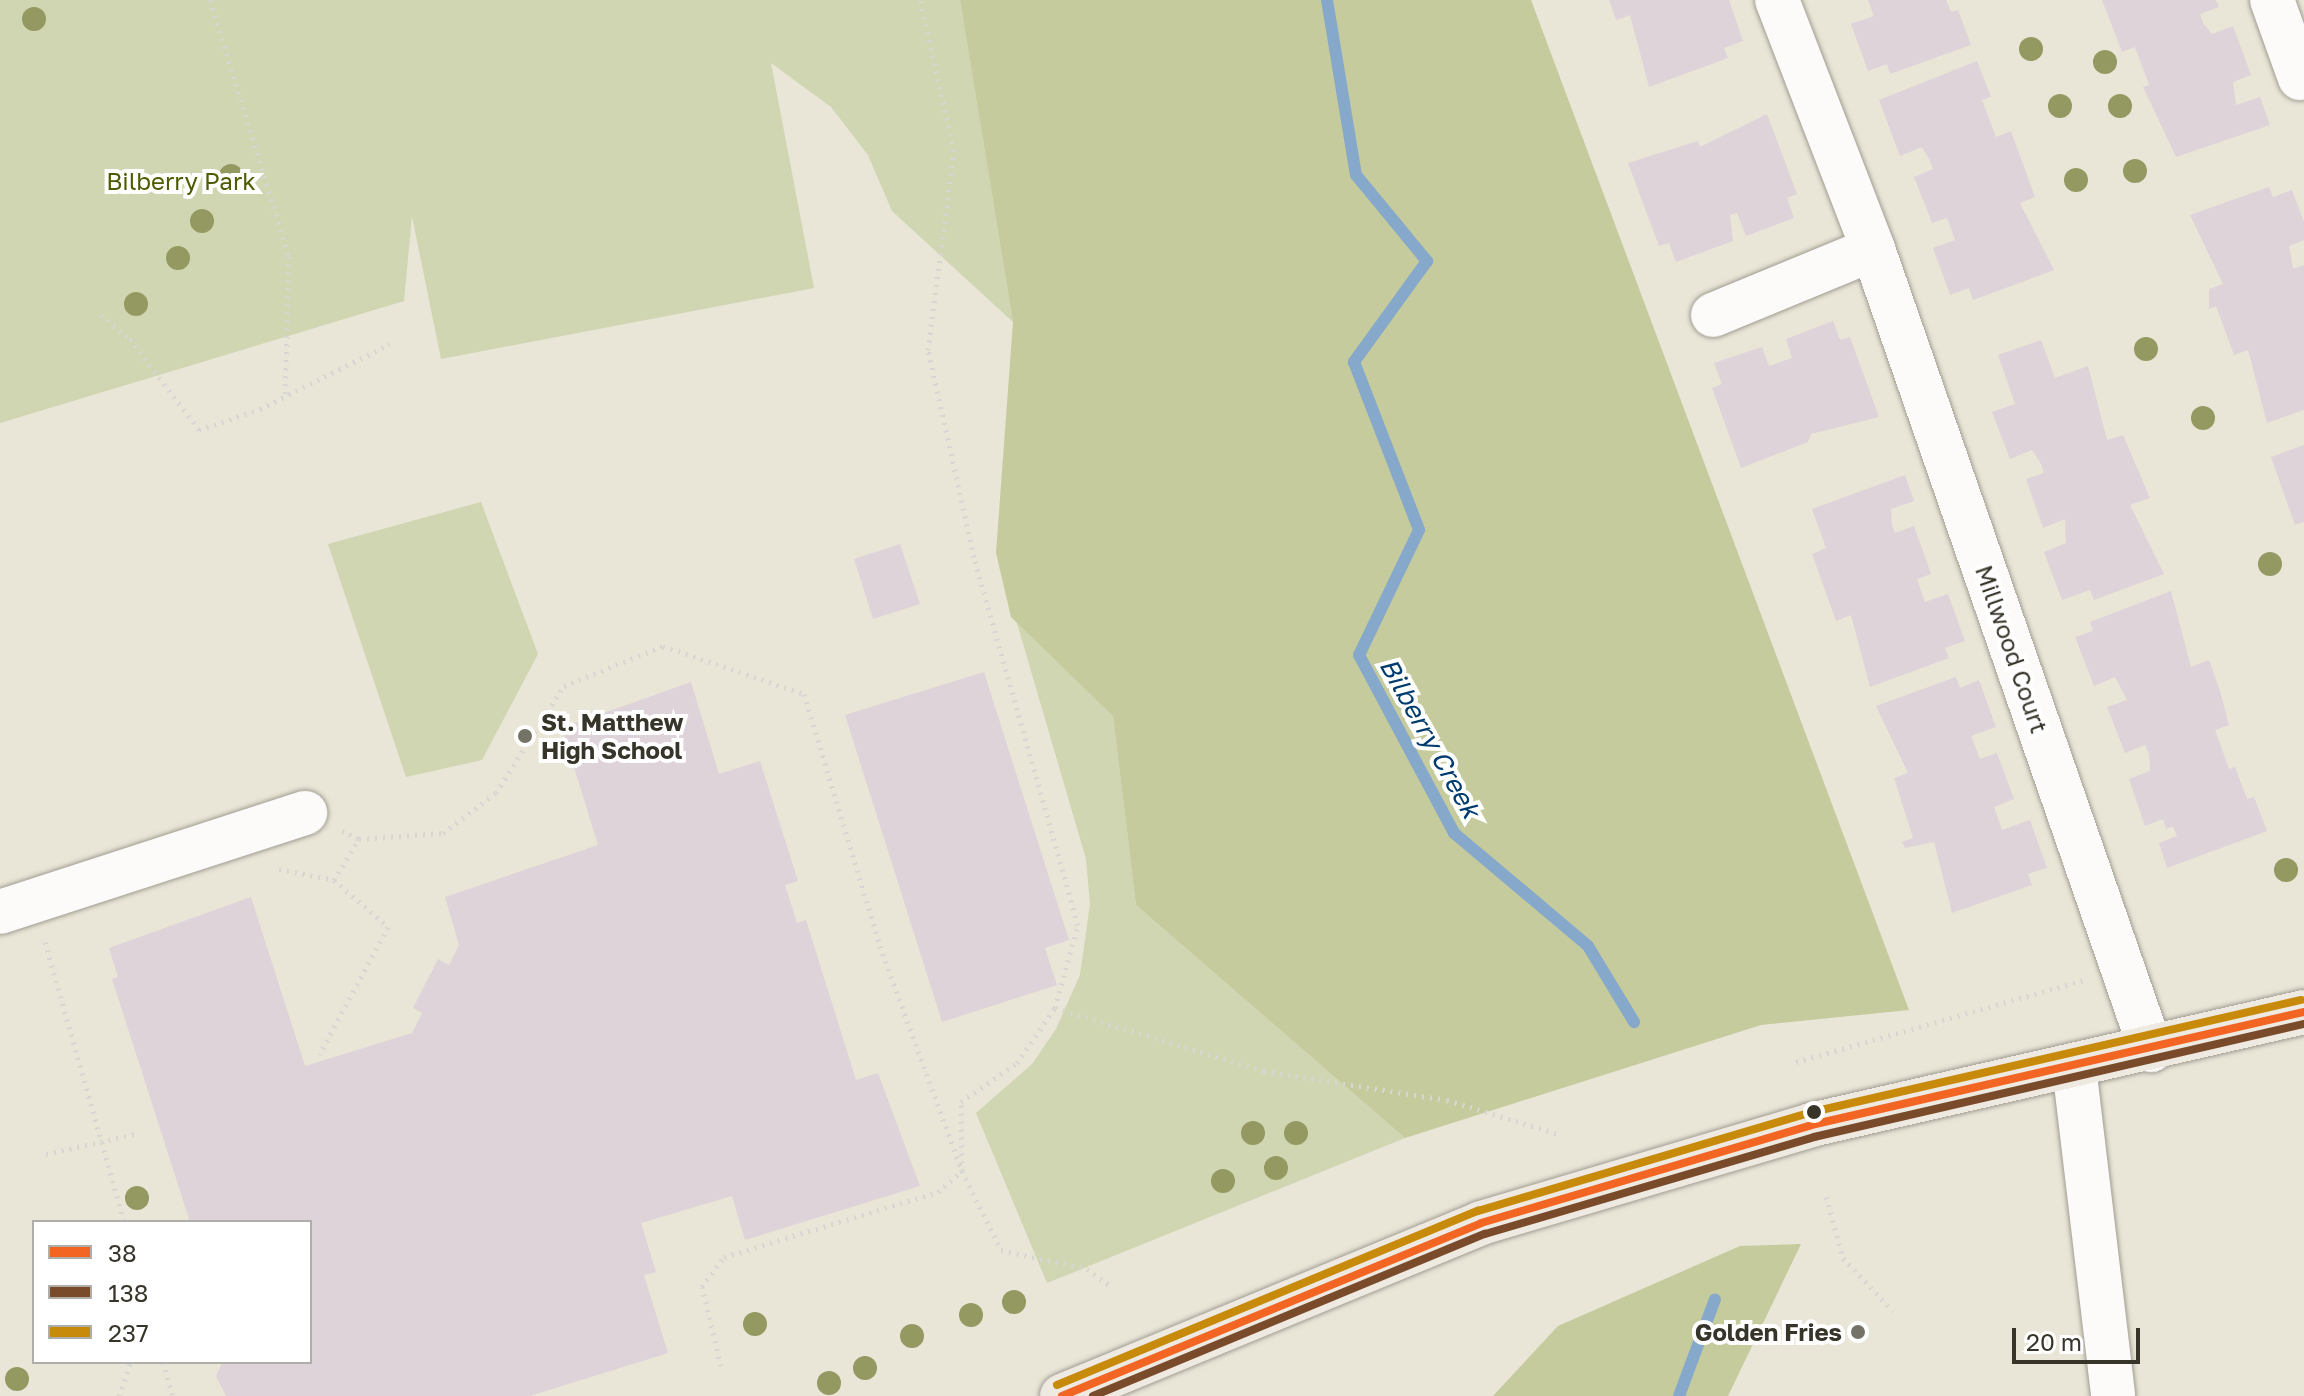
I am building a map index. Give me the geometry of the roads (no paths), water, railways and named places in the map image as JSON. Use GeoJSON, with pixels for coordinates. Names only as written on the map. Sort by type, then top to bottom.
{"type":"FeatureCollection","features":[{"type":"Feature","properties":{"kind":"main road"},"geometry":{"type":"LineString","coordinates":[[1062,1396],[1481,1223],[1811,1125],[2151,1050],[2301,1013]]}},
{"type":"Feature","properties":{"kind":"street","name":"Millwood Court"},"geometry":{"type":"LineString","coordinates":[[1777,0],[1873,249],[2151,1050]]}},
{"type":"Feature","properties":{"kind":"street"},"geometry":{"type":"LineString","coordinates":[[2272,0],[2300,78]]}},
{"type":"Feature","properties":{"kind":"street"},"geometry":{"type":"LineString","coordinates":[[1713,315],[1873,249]]}},
{"type":"Feature","properties":{"kind":"street"},"geometry":{"type":"LineString","coordinates":[[15,924],[305,813]]}},
{"type":"Feature","properties":{"kind":"street"},"geometry":{"type":"LineString","coordinates":[[2074,1067],[2113,1396]]}},
{"type":"Feature","properties":{"kind":"waterway","name":"Bilberry Creek"},"geometry":{"type":"LineString","coordinates":[[1327,0],[1356,175],[1427,261],[1354,362],[1419,530],[1359,655],[1454,833],[1588,946],[1634,1022]]}},
{"type":"Feature","properties":{"kind":"waterway","name":"Bilberry Creek"},"geometry":{"type":"LineString","coordinates":[[1679,1396],[1715,1299]]}},
{"type":"Feature","properties":{"kind":"place","name":"St. Matthew High School"},"geometry":{"type":"Point","coordinates":[525,736]}},
{"type":"Feature","properties":{"kind":"place","name":"Golden Fries"},"geometry":{"type":"Point","coordinates":[1858,1332]}},
{"type":"Feature","properties":{"kind":"park label","name":"Bilberry Park"},"geometry":{"type":"Point","coordinates":[181,181]}}]}
